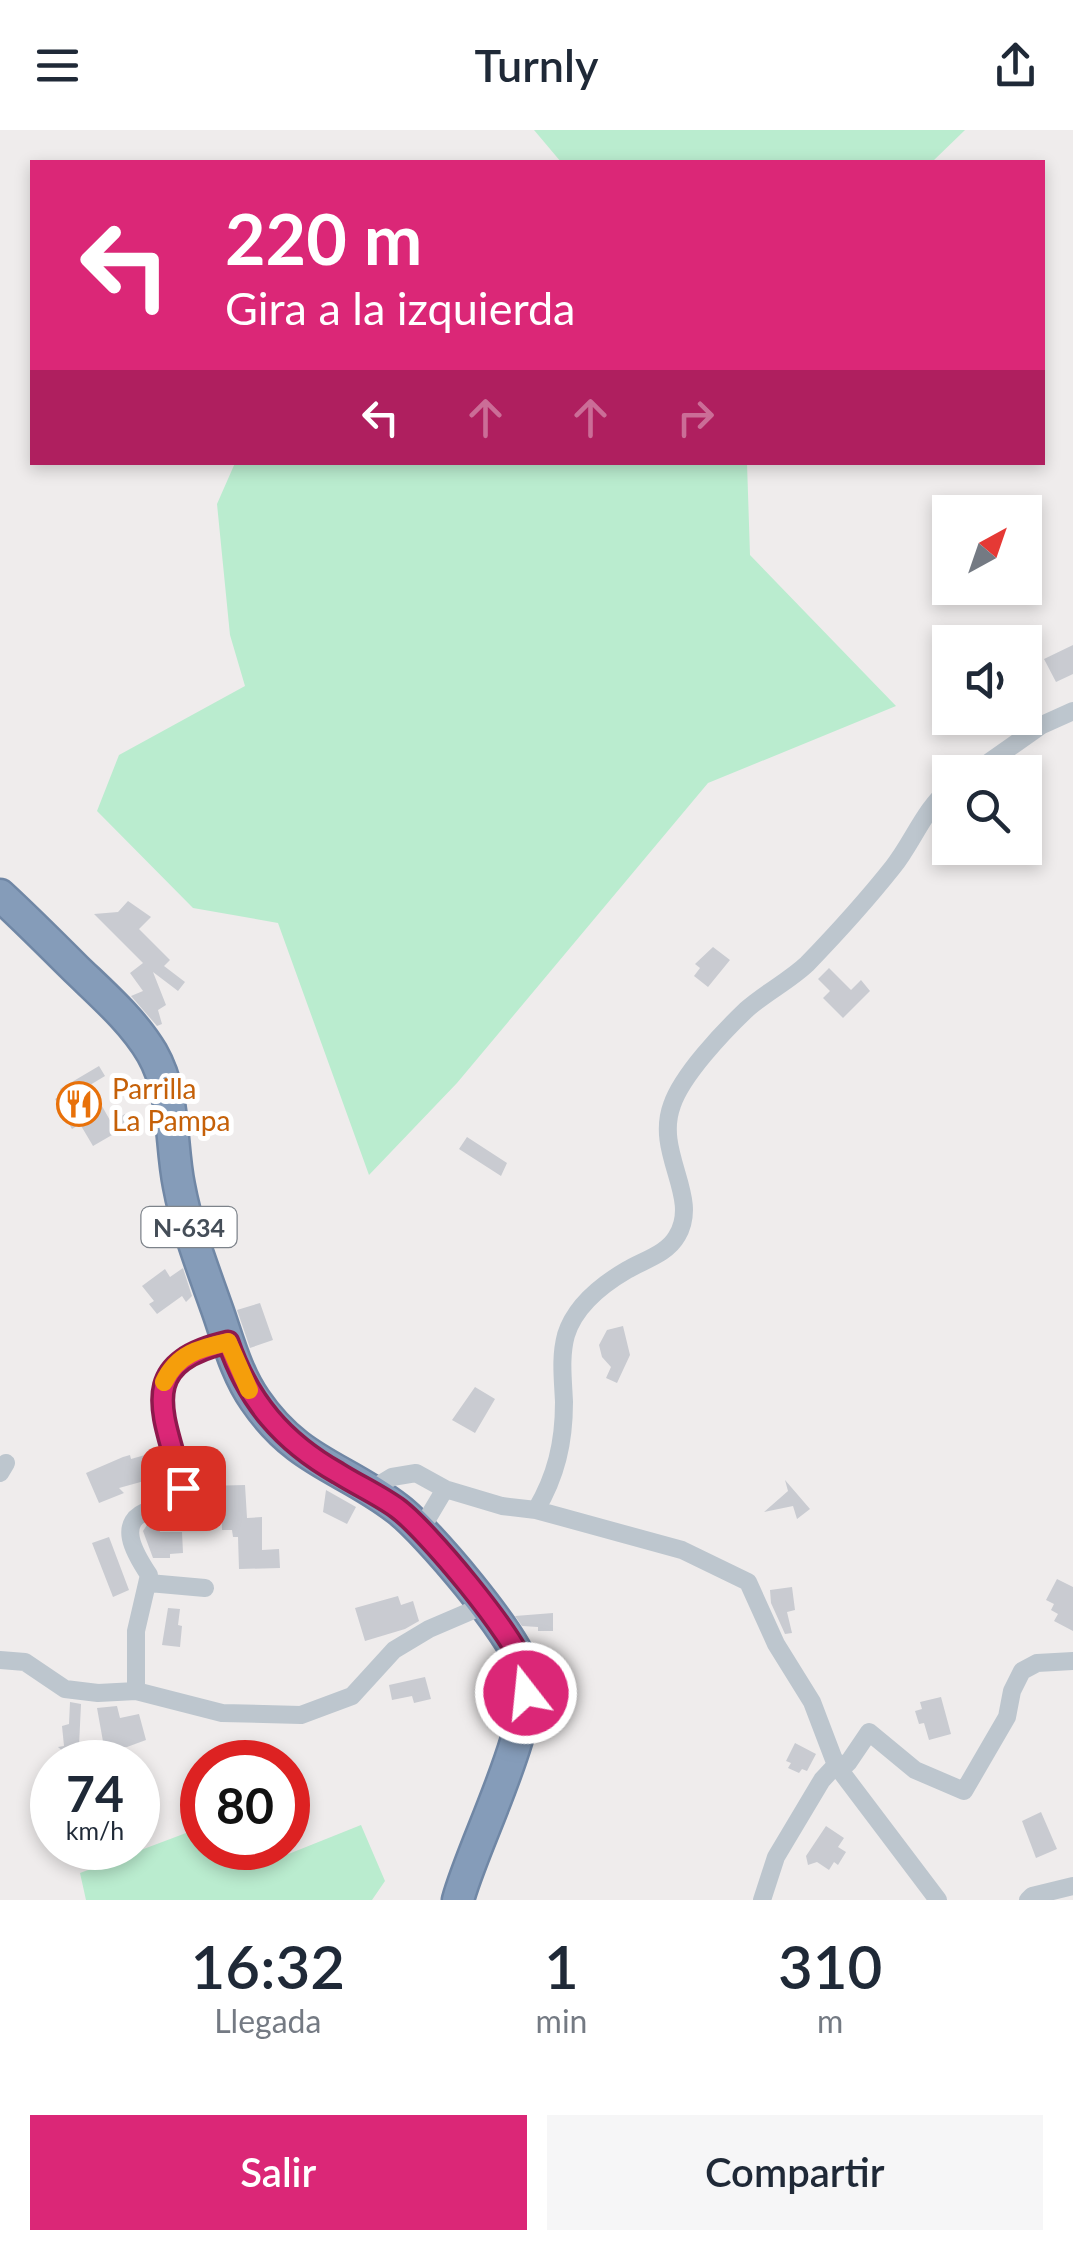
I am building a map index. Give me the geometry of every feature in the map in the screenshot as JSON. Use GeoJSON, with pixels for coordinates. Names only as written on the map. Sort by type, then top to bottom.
{"type":"FeatureCollection","features":[{"type":"Feature","properties":{"kind":"highway","name":"N-634"},"geometry":{"type":"LineString","coordinates":[[0,895],[110,1002],[153,1054],[173,1118],[178,1184],[190,1232],[251,1396],[301,1451],[399,1509],[484,1605],[518,1656],[526,1693],[522,1728],[466,1868],[458,1900]]}},
{"type":"Feature","properties":{"kind":"street"},"geometry":{"type":"LineString","coordinates":[[999,755],[1042,725],[1073,711]]}},
{"type":"Feature","properties":{"kind":"street"},"geometry":{"type":"LineString","coordinates":[[536,1510],[551,1485],[563,1442],[562,1364],[567,1333],[578,1310],[602,1286],[660,1254],[677,1237],[686,1211],[668,1152],[666,1127],[672,1101],[691,1072],[748,1009],[804,966],[840,927],[894,866],[932,808]]}},
{"type":"Feature","properties":{"kind":"street"},"geometry":{"type":"LineString","coordinates":[[136,1692],[136,1631],[149,1575],[130,1540],[132,1524],[148,1510],[176,1507],[182,1502],[183,1488],[162,1407],[163,1383],[170,1369],[185,1356],[228,1342]]}},
{"type":"Feature","properties":{"kind":"street"},"geometry":{"type":"LineString","coordinates":[[369,1491],[392,1477],[416,1472],[446,1489],[502,1506],[536,1510],[682,1550],[748,1582],[776,1644],[812,1702],[836,1764],[938,1900]]}},
{"type":"Feature","properties":{"kind":"street"},"geometry":{"type":"LineString","coordinates":[[420,1531],[446,1489]]}},
{"type":"Feature","properties":{"kind":"street"},"geometry":{"type":"LineString","coordinates":[[149,1583],[205,1588]]}},
{"type":"Feature","properties":{"kind":"street"},"geometry":{"type":"LineString","coordinates":[[0,1660],[25,1662],[66,1688],[98,1693],[136,1692],[207,1711],[312,1713],[352,1696],[394,1650],[412,1638],[484,1605]]}},
{"type":"Feature","properties":{"kind":"street"},"geometry":{"type":"LineString","coordinates":[[762,1900],[776,1858],[822,1780],[836,1764],[848,1762],[868,1732],[915,1770],[964,1792],[1007,1717],[1012,1691],[1022,1671],[1037,1663],[1073,1661]]}},
{"type":"Feature","properties":{"kind":"street"},"geometry":{"type":"LineString","coordinates":[[1028,1900],[1073,1886]]}},
{"type":"Feature","properties":{"kind":"green space"},"geometry":{"type":"Polygon","coordinates":[[[534,130],[965,130],[934,160],[559,160],[534,130]]]}},
{"type":"Feature","properties":{"kind":"green space"},"geometry":{"type":"Polygon","coordinates":[[[234,465],[747,465],[750,555],[896,706],[708,783],[457,1083],[369,1175],[278,923],[193,908],[97,811],[119,755],[245,686],[230,635],[217,504],[234,465]]]}},
{"type":"Feature","properties":{"kind":"green space"},"geometry":{"type":"Polygon","coordinates":[[[361,1825],[385,1881],[372,1900],[86,1900],[80,1873],[160,1870],[160,1843],[180,1835],[180,1870],[310,1870],[310,1845],[361,1825]]]}},
{"type":"Feature","properties":{"kind":"building"},"geometry":{"type":"Polygon","coordinates":[[[1073,645],[1073,674],[1056,682],[1044,659],[1073,645]]]}},
{"type":"Feature","properties":{"kind":"building"},"geometry":{"type":"Polygon","coordinates":[[[128,901],[151,917],[139,929],[170,960],[164,966],[185,982],[178,991],[153,972],[166,1005],[158,1010],[162,1024],[157,1026],[131,996],[143,991],[130,973],[143,963],[94,914],[118,912],[128,901]]]}},
{"type":"Feature","properties":{"kind":"building"},"geometry":{"type":"Polygon","coordinates":[[[713,947],[730,960],[708,987],[694,976],[700,968],[695,964],[713,947]]]}},
{"type":"Feature","properties":{"kind":"building"},"geometry":{"type":"Polygon","coordinates":[[[829,968],[851,990],[861,980],[870,991],[843,1018],[823,998],[830,991],[818,979],[829,968]]]}},
{"type":"Feature","properties":{"kind":"building","name":"Parrilla La Pampa"},"geometry":{"type":"Polygon","coordinates":[[[99,1066],[105,1076],[90,1085],[111,1122],[125,1114],[131,1124],[93,1146],[80,1124],[72,1129],[55,1099],[63,1094],[60,1089],[99,1066]]]}},
{"type":"Feature","properties":{"kind":"building"},"geometry":{"type":"Polygon","coordinates":[[[467,1137],[507,1163],[501,1176],[459,1149],[467,1137]]]}},
{"type":"Feature","properties":{"kind":"building"},"geometry":{"type":"Polygon","coordinates":[[[183,1268],[192,1296],[186,1302],[182,1296],[157,1314],[149,1304],[154,1301],[142,1286],[165,1269],[170,1277],[183,1268]]]}},
{"type":"Feature","properties":{"kind":"building"},"geometry":{"type":"Polygon","coordinates":[[[260,1303],[273,1340],[250,1348],[237,1310],[260,1303]]]}},
{"type":"Feature","properties":{"kind":"building"},"geometry":{"type":"Polygon","coordinates":[[[623,1326],[630,1355],[617,1383],[606,1378],[611,1367],[602,1357],[599,1345],[607,1330],[623,1326]]]}},
{"type":"Feature","properties":{"kind":"building"},"geometry":{"type":"Polygon","coordinates":[[[475,1387],[495,1399],[475,1433],[452,1420],[475,1387]]]}},
{"type":"Feature","properties":{"kind":"building"},"geometry":{"type":"Polygon","coordinates":[[[159,1451],[166,1475],[119,1488],[124,1493],[99,1503],[86,1473],[123,1457],[130,1455],[131,1459],[159,1451]]]}},
{"type":"Feature","properties":{"kind":"building"},"geometry":{"type":"Polygon","coordinates":[[[785,1480],[810,1509],[797,1519],[793,1506],[764,1512],[788,1491],[785,1480]]]}},
{"type":"Feature","properties":{"kind":"building"},"geometry":{"type":"Polygon","coordinates":[[[245,1485],[247,1518],[262,1517],[262,1550],[279,1549],[280,1568],[239,1569],[238,1537],[233,1537],[232,1530],[222,1530],[221,1504],[216,1505],[215,1497],[206,1498],[205,1486],[245,1485]]]}},
{"type":"Feature","properties":{"kind":"building"},"geometry":{"type":"Polygon","coordinates":[[[326,1490],[356,1507],[347,1524],[323,1512],[326,1490]]]}},
{"type":"Feature","properties":{"kind":"building"},"geometry":{"type":"Polygon","coordinates":[[[159,1521],[160,1532],[182,1532],[183,1553],[153,1558],[143,1531],[159,1521]]]}},
{"type":"Feature","properties":{"kind":"building"},"geometry":{"type":"Polygon","coordinates":[[[109,1537],[129,1590],[113,1597],[92,1543],[109,1537]]]}},
{"type":"Feature","properties":{"kind":"building"},"geometry":{"type":"Polygon","coordinates":[[[1057,1579],[1073,1587],[1073,1631],[1054,1621],[1058,1614],[1051,1610],[1054,1604],[1046,1600],[1057,1579]]]}},
{"type":"Feature","properties":{"kind":"building"},"geometry":{"type":"Polygon","coordinates":[[[792,1587],[795,1610],[787,1612],[792,1633],[785,1634],[771,1603],[770,1590],[792,1587]]]}},
{"type":"Feature","properties":{"kind":"building"},"geometry":{"type":"Polygon","coordinates":[[[398,1596],[401,1605],[413,1601],[419,1621],[365,1641],[355,1608],[398,1596]]]}},
{"type":"Feature","properties":{"kind":"building"},"geometry":{"type":"Polygon","coordinates":[[[168,1608],[180,1609],[180,1647],[162,1645],[168,1608]]]}},
{"type":"Feature","properties":{"kind":"building"},"geometry":{"type":"Polygon","coordinates":[[[553,1613],[553,1631],[522,1626],[515,1616],[553,1613]]]}},
{"type":"Feature","properties":{"kind":"building"},"geometry":{"type":"Polygon","coordinates":[[[425,1677],[431,1699],[414,1703],[412,1696],[392,1700],[389,1685],[425,1677]]]}},
{"type":"Feature","properties":{"kind":"building"},"geometry":{"type":"Polygon","coordinates":[[[941,1697],[951,1734],[929,1740],[915,1711],[922,1709],[920,1702],[941,1697]]]}},
{"type":"Feature","properties":{"kind":"building"},"geometry":{"type":"Polygon","coordinates":[[[70,1702],[81,1704],[79,1740],[63,1740],[62,1726],[69,1724],[70,1702]]]}},
{"type":"Feature","properties":{"kind":"building"},"geometry":{"type":"Polygon","coordinates":[[[117,1706],[120,1718],[139,1714],[146,1740],[103,1740],[97,1708],[117,1706]]]}},
{"type":"Feature","properties":{"kind":"building"},"geometry":{"type":"Polygon","coordinates":[[[795,1743],[816,1754],[807,1771],[802,1769],[799,1773],[788,1768],[791,1763],[786,1761],[795,1743]]]}},
{"type":"Feature","properties":{"kind":"building"},"geometry":{"type":"Polygon","coordinates":[[[1041,1812],[1057,1849],[1036,1858],[1022,1821],[1041,1812]]]}},
{"type":"Feature","properties":{"kind":"building"},"geometry":{"type":"Polygon","coordinates":[[[826,1826],[844,1838],[838,1847],[846,1852],[838,1865],[834,1862],[829,1870],[817,1862],[808,1865],[806,1856],[826,1826]]]}},
{"type":"Feature","properties":{"kind":"slow traffic"},"geometry":{"type":"LineString","coordinates":[[164,1382],[170,1369],[185,1356],[228,1342],[249,1390]]}},
{"type":"Feature","properties":{"kind":"place","name":"Parrilla La Pampa"},"geometry":{"type":"Point","coordinates":[79,1104]}},
{"type":"Feature","properties":{"kind":"route"},"geometry":{"type":"LineString","coordinates":[[183,1488],[162,1407],[163,1383],[170,1369],[185,1356],[228,1342],[251,1396],[282,1434],[301,1451],[399,1509],[484,1605],[512,1643],[524,1670],[526,1693]]}}]}
